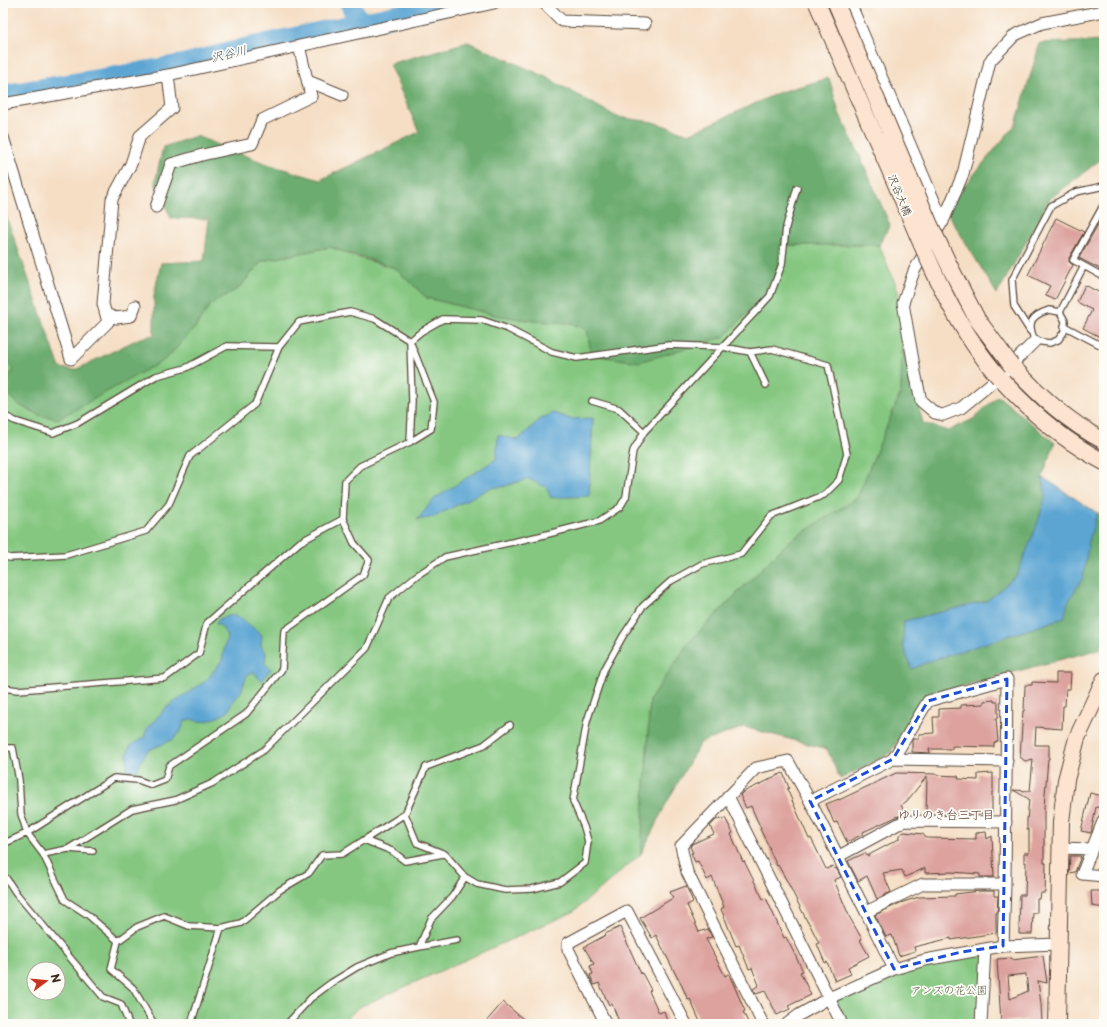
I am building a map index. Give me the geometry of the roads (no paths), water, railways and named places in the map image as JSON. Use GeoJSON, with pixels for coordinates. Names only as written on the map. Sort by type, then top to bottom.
{"type":"FeatureCollection","features":[{"type":"Feature","properties":{"kind":"street"},"geometry":{"type":"LineString","coordinates":[[3,104],[168,76],[494,3]]}},
{"type":"Feature","properties":{"kind":"street"},"geometry":{"type":"LineString","coordinates":[[544,3],[562,21],[645,24]]}},
{"type":"Feature","properties":{"kind":"street","name":"沢谷大橋"},"geometry":{"type":"LineString","coordinates":[[817,3],[934,270],[957,318],[989,365],[1012,391],[1054,430],[1104,462]]}},
{"type":"Feature","properties":{"kind":"street","name":"沢谷大橋"},"geometry":{"type":"LineString","coordinates":[[836,3],[930,225],[977,319],[1011,365],[1032,388],[1061,414],[1104,441]]}},
{"type":"Feature","properties":{"kind":"street"},"geometry":{"type":"LineString","coordinates":[[850,3],[942,222]]}},
{"type":"Feature","properties":{"kind":"street"},"geometry":{"type":"LineString","coordinates":[[1035,341],[1000,378],[961,408],[943,415],[935,412],[921,401],[903,303],[914,271],[942,222],[963,174],[990,60],[1015,35],[1042,23],[1104,11]]}},
{"type":"Feature","properties":{"kind":"street"},"geometry":{"type":"LineString","coordinates":[[156,207],[172,164],[202,154],[252,144],[262,120],[311,96],[299,46]]}},
{"type":"Feature","properties":{"kind":"street"},"geometry":{"type":"LineString","coordinates":[[3,137],[71,359],[108,322],[103,304],[112,199],[131,164],[140,136],[172,108],[168,76]]}},
{"type":"Feature","properties":{"kind":"street"},"geometry":{"type":"LineString","coordinates":[[308,82],[342,95]]}},
{"type":"Feature","properties":{"kind":"street"},"geometry":{"type":"LineString","coordinates":[[106,314],[116,318],[131,316],[135,306]]}},
{"type":"Feature","properties":{"kind":"street"},"geometry":{"type":"LineString","coordinates":[[893,759],[928,701],[1007,679],[1003,946]]}},
{"type":"Feature","properties":{"kind":"street"},"geometry":{"type":"LineString","coordinates":[[1057,1024],[1061,822],[1068,773],[1077,738],[1104,680]]}},
{"type":"Feature","properties":{"kind":"street"},"geometry":{"type":"LineString","coordinates":[[810,801],[893,759],[1006,761]]}},
{"type":"Feature","properties":{"kind":"street"},"geometry":{"type":"LineString","coordinates":[[762,1024],[687,872],[680,846],[756,768],[788,761],[839,856],[894,969]]}},
{"type":"Feature","properties":{"kind":"street"},"geometry":{"type":"LineString","coordinates":[[728,796],[842,1024]]}},
{"type":"Feature","properties":{"kind":"street"},"geometry":{"type":"LineString","coordinates":[[1104,819],[1082,874],[1104,876]]}},
{"type":"Feature","properties":{"kind":"street"},"geometry":{"type":"LineString","coordinates":[[839,856],[904,821],[1006,822]]}},
{"type":"Feature","properties":{"kind":"street"},"geometry":{"type":"LineString","coordinates":[[1060,848],[1092,849]]}},
{"type":"Feature","properties":{"kind":"street"},"geometry":{"type":"LineString","coordinates":[[866,912],[923,884],[1005,884]]}},
{"type":"Feature","properties":{"kind":"street"},"geometry":{"type":"LineString","coordinates":[[606,1024],[568,948],[568,943],[628,911],[686,1024]]}},
{"type":"Feature","properties":{"kind":"street"},"geometry":{"type":"LineString","coordinates":[[787,1024],[799,1015],[829,998],[894,969],[924,960],[984,948],[1058,944]]}},
{"type":"Feature","properties":{"kind":"street"},"geometry":{"type":"LineString","coordinates":[[978,1023],[984,948]]}},
{"type":"Feature","properties":{"kind":"lane"},"geometry":{"type":"LineString","coordinates":[[1060,312],[1065,321],[1064,332],[1058,340],[1050,343],[1035,341],[1014,306],[1012,280],[1051,206],[1076,192],[1104,186]]}},
{"type":"Feature","properties":{"kind":"lane"},"geometry":{"type":"LineString","coordinates":[[68,849],[132,809],[175,800],[207,786],[264,750],[367,648],[389,598],[416,576],[446,557],[599,521],[620,507],[626,497],[633,451],[644,432],[770,296],[782,264],[786,227],[797,188]]}},
{"type":"Feature","properties":{"kind":"lane"},"geometry":{"type":"LineString","coordinates":[[1104,204],[1072,260],[1104,277]]}},
{"type":"Feature","properties":{"kind":"lane"},"geometry":{"type":"LineString","coordinates":[[1060,312],[1084,266]]}},
{"type":"Feature","properties":{"kind":"lane"},"geometry":{"type":"LineString","coordinates":[[1030,331],[1031,320],[1038,314],[1049,310],[1060,312]]}},
{"type":"Feature","properties":{"kind":"lane"},"geometry":{"type":"LineString","coordinates":[[3,556],[10,558],[66,555],[146,531],[169,504],[190,456],[255,404],[279,347],[299,322],[350,312],[375,319],[410,341],[434,402],[431,429],[410,442],[360,466],[344,481],[343,519],[354,543],[369,560],[362,575],[284,630],[282,669],[246,714],[169,766],[164,780],[152,785],[138,780],[114,778],[27,833],[3,844]]}},
{"type":"Feature","properties":{"kind":"lane"},"geometry":{"type":"LineString","coordinates":[[405,814],[417,842],[445,854],[464,876],[477,884],[505,890],[532,889],[560,882],[585,863],[588,841],[573,801],[587,721],[604,670],[623,636],[644,606],[670,581],[702,564],[741,554],[771,516],[824,495],[839,480],[847,454],[828,365],[772,349],[750,352],[723,347],[669,345],[577,358],[552,352],[508,329],[482,320],[443,320],[422,331],[410,341]]}},
{"type":"Feature","properties":{"kind":"lane"},"geometry":{"type":"LineString","coordinates":[[1064,326],[1104,347]]}},
{"type":"Feature","properties":{"kind":"lane"},"geometry":{"type":"LineString","coordinates":[[410,341],[412,401],[410,442]]}},
{"type":"Feature","properties":{"kind":"lane"},"geometry":{"type":"LineString","coordinates":[[3,415],[15,421],[53,433],[78,423],[156,376],[186,368],[227,346],[279,347]]}},
{"type":"Feature","properties":{"kind":"lane"},"geometry":{"type":"LineString","coordinates":[[750,352],[766,384]]}},
{"type":"Feature","properties":{"kind":"lane"},"geometry":{"type":"LineString","coordinates":[[592,401],[619,409],[644,432]]}},
{"type":"Feature","properties":{"kind":"lane"},"geometry":{"type":"LineString","coordinates":[[3,688],[18,690],[165,678],[199,653],[207,623],[300,542],[343,519]]}},
{"type":"Feature","properties":{"kind":"lane"},"geometry":{"type":"LineString","coordinates":[[154,1024],[133,988],[111,969],[118,941],[137,927],[164,916],[189,926],[220,928],[241,923],[280,890],[309,874],[322,855],[342,854],[405,814],[426,767],[484,744],[510,725]]}},
{"type":"Feature","properties":{"kind":"lane"},"geometry":{"type":"LineString","coordinates":[[3,748],[13,748],[19,780],[21,814],[27,833],[43,854],[65,900],[88,915],[118,941]]}},
{"type":"Feature","properties":{"kind":"lane"},"geometry":{"type":"LineString","coordinates":[[364,840],[392,851],[405,861],[445,854]]}},
{"type":"Feature","properties":{"kind":"lane"},"geometry":{"type":"LineString","coordinates":[[43,854],[68,849],[93,851]]}},
{"type":"Feature","properties":{"kind":"lane"},"geometry":{"type":"LineString","coordinates":[[419,947],[431,919],[452,897],[464,876]]}},
{"type":"Feature","properties":{"kind":"lane"},"geometry":{"type":"LineString","coordinates":[[3,877],[6,878],[16,893],[103,997],[121,1004],[129,1024]]}},
{"type":"Feature","properties":{"kind":"lane"},"geometry":{"type":"LineString","coordinates":[[192,1024],[220,928]]}},
{"type":"Feature","properties":{"kind":"lane"},"geometry":{"type":"LineString","coordinates":[[287,1024],[311,998],[331,983],[357,967],[391,953],[457,940]]}},
{"type":"Feature","properties":{"kind":"water"},"geometry":{"type":"Polygon","coordinates":[[[553,413],[571,419],[593,418],[589,496],[551,498],[546,487],[528,479],[502,487],[490,488],[434,517],[417,520],[434,499],[496,459],[498,435],[518,440],[540,419],[553,413]]]}},
{"type":"Feature","properties":{"kind":"water"},"geometry":{"type":"Polygon","coordinates":[[[1042,477],[1097,513],[1089,541],[1083,577],[1068,602],[1064,618],[930,661],[912,669],[903,646],[904,621],[987,601],[1017,575],[1037,525],[1046,495],[1042,477]]]}},
{"type":"Feature","properties":{"kind":"water"},"geometry":{"type":"Polygon","coordinates":[[[232,615],[241,618],[262,635],[261,646],[266,653],[265,663],[271,669],[261,681],[253,671],[247,675],[241,692],[234,699],[228,712],[206,721],[196,721],[191,719],[185,721],[181,731],[174,739],[147,751],[135,773],[131,774],[127,768],[127,755],[130,746],[144,737],[148,727],[167,707],[207,680],[222,660],[227,636],[221,626],[216,624],[219,619],[232,615]]]}},
{"type":"Feature","properties":{"kind":"waterway"},"geometry":{"type":"LineString","coordinates":[[350,3],[359,23]]}},
{"type":"Feature","properties":{"kind":"waterway","name":"沢谷川"},"geometry":{"type":"LineString","coordinates":[[3,95],[185,64],[251,47],[453,3]]}},
{"type":"Feature","properties":{"kind":"district","name":"ゆりのき台三丁目"},"geometry":{"type":"Point","coordinates":[946,815]}},
{"type":"Feature","properties":{"kind":"park label","name":"アンズの花公園"},"geometry":{"type":"Point","coordinates":[949,990]}}]}
